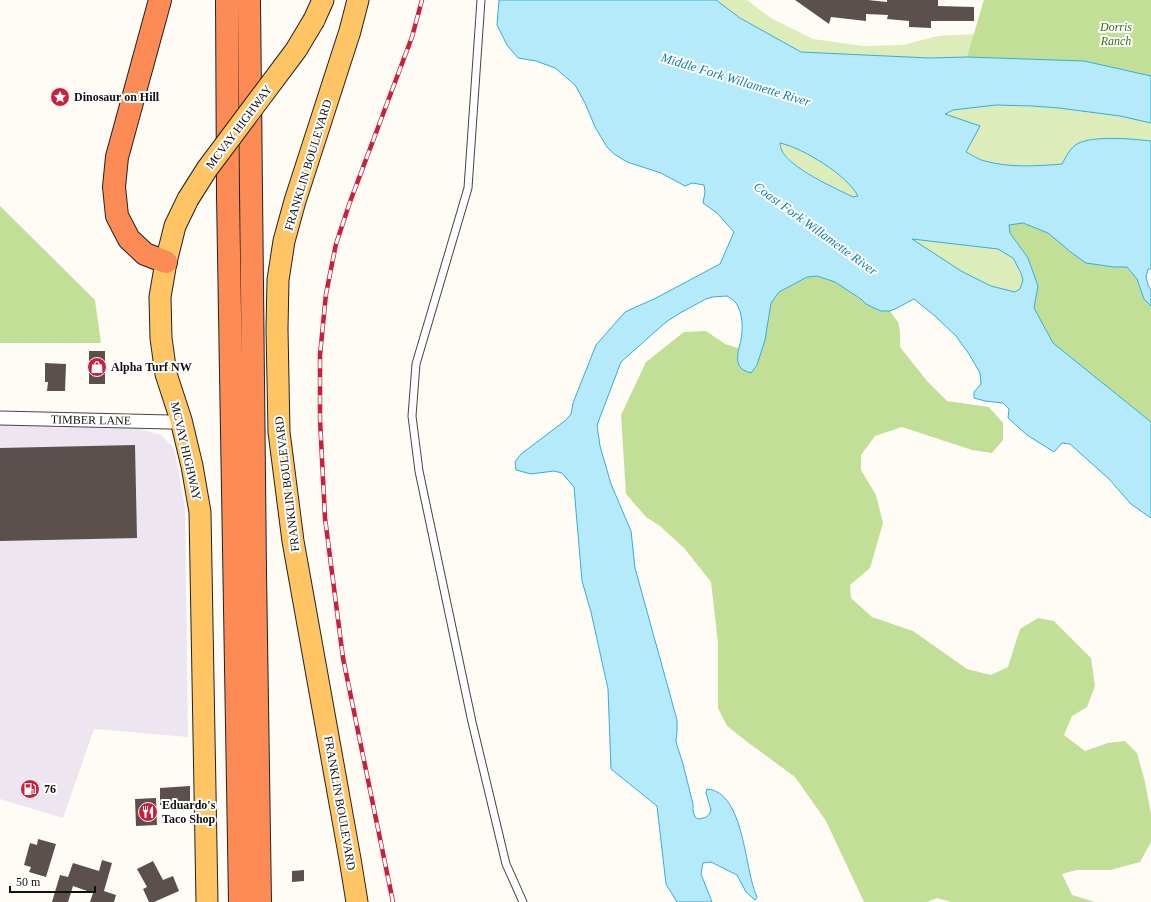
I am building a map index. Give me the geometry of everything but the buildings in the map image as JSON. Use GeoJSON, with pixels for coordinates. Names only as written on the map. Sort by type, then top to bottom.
{"type":"FeatureCollection","features":[{"type":"Feature","properties":{"kind":"highway"},"geometry":{"type":"LineString","coordinates":[[160,0],[117,157],[114,187],[117,216],[129,239],[145,254],[166,262]]}},
{"type":"Feature","properties":{"kind":"highway"},"geometry":{"type":"LineString","coordinates":[[226,0],[240,902]]}},
{"type":"Feature","properties":{"kind":"highway"},"geometry":{"type":"LineString","coordinates":[[249,0],[254,540],[260,902]]}},
{"type":"Feature","properties":{"kind":"main road","name":"MCVAY HIGHWAY"},"geometry":{"type":"LineString","coordinates":[[207,902],[200,512],[182,420],[166,374],[161,338],[160,298],[166,262],[175,226],[188,199],[207,169],[296,50],[314,20],[323,0]]}},
{"type":"Feature","properties":{"kind":"main road","name":"FRANKLIN BOULEVARD"},"geometry":{"type":"LineString","coordinates":[[357,902],[293,541],[279,432],[277,329],[278,280],[284,241],[295,201],[350,31],[358,0]]}},
{"type":"Feature","properties":{"kind":"street","name":"TIMBER LANE"},"geometry":{"type":"LineString","coordinates":[[0,418],[170,422],[182,420]]}},
{"type":"Feature","properties":{"kind":"lane"},"geometry":{"type":"LineString","coordinates":[[481,0],[468,188],[416,364],[412,416],[419,471],[472,722],[506,864],[523,902]]}},
{"type":"Feature","properties":{"kind":"shaded area"},"geometry":{"type":"Polygon","coordinates":[[[0,425],[141,429],[161,435],[174,448],[185,508],[188,737],[94,729],[63,818],[0,799],[0,425]]]}},
{"type":"Feature","properties":{"kind":"green space","name":"Dorris Ranch"},"geometry":{"type":"Polygon","coordinates":[[[716,0],[747,0],[771,18],[813,39],[863,46],[903,45],[938,36],[974,34],[984,0],[1151,0],[1151,76],[1084,61],[967,57],[929,58],[800,52],[740,18],[716,0]]]}},
{"type":"Feature","properties":{"kind":"green space","name":"Dorris Ranch"},"geometry":{"type":"Polygon","coordinates":[[[984,0],[1151,0],[1151,76],[1084,61],[967,57],[984,0]]]}},
{"type":"Feature","properties":{"kind":"green space"},"geometry":{"type":"Polygon","coordinates":[[[996,105],[1048,107],[1077,110],[1107,114],[1151,123],[1151,141],[1136,139],[1069,152],[1063,164],[1024,166],[1004,165],[980,160],[966,152],[972,141],[945,114],[953,110],[996,105]]]}},
{"type":"Feature","properties":{"kind":"green space"},"geometry":{"type":"Polygon","coordinates":[[[780,143],[802,150],[820,161],[847,182],[859,196],[853,197],[823,182],[795,165],[781,150],[780,143]]]}},
{"type":"Feature","properties":{"kind":"green space"},"geometry":{"type":"Polygon","coordinates":[[[0,206],[95,300],[101,343],[0,343],[0,206]]]}},
{"type":"Feature","properties":{"kind":"green space"},"geometry":{"type":"Polygon","coordinates":[[[1023,223],[1048,233],[1086,263],[1114,267],[1127,267],[1137,279],[1144,299],[1151,306],[1151,422],[1053,343],[1034,308],[1038,285],[1028,258],[1010,233],[1009,225],[1023,223]]]}},
{"type":"Feature","properties":{"kind":"green space"},"geometry":{"type":"Polygon","coordinates":[[[911,239],[998,249],[1013,258],[1023,280],[1020,289],[1015,292],[991,286],[961,271],[911,239]]]}},
{"type":"Feature","properties":{"kind":"green space"},"geometry":{"type":"Polygon","coordinates":[[[817,276],[835,282],[874,308],[881,311],[890,311],[898,322],[900,331],[900,347],[927,381],[947,401],[989,407],[1003,423],[1003,440],[992,453],[972,450],[902,427],[875,436],[861,455],[861,470],[876,495],[883,523],[870,568],[850,585],[851,598],[872,617],[913,631],[967,669],[991,675],[1008,667],[1020,629],[1038,618],[1054,621],[1091,658],[1095,686],[1087,707],[1072,716],[1064,735],[1085,751],[1108,743],[1125,741],[1137,753],[1145,782],[1151,814],[1151,842],[1140,862],[1110,870],[1076,870],[1062,874],[1072,895],[1095,902],[951,902],[937,898],[927,902],[864,902],[826,821],[795,777],[727,726],[718,708],[718,643],[711,582],[684,548],[660,526],[646,517],[626,494],[621,415],[646,362],[684,332],[706,331],[725,344],[738,348],[738,364],[768,315],[771,303],[779,292],[808,277],[817,276]]]}},
{"type":"Feature","properties":{"kind":"water"},"geometry":{"type":"Polygon","coordinates":[[[499,0],[716,0],[740,18],[801,52],[929,58],[967,57],[1084,61],[1151,76],[1151,123],[1120,116],[1032,106],[996,105],[953,110],[945,114],[980,126],[966,152],[978,159],[1004,165],[1034,166],[1062,164],[1072,148],[1084,141],[1093,139],[1113,138],[1151,141],[1151,269],[1148,269],[1146,277],[1151,290],[1151,306],[1144,299],[1137,279],[1127,267],[1114,267],[1086,263],[1048,233],[1023,223],[1009,225],[1010,233],[1028,258],[1038,286],[1034,308],[1053,343],[1151,422],[1151,518],[1131,504],[1109,479],[1070,444],[1062,443],[1054,452],[1027,435],[1008,418],[1009,409],[1003,403],[974,398],[974,392],[981,384],[980,373],[969,354],[956,336],[914,299],[890,311],[881,311],[866,304],[835,282],[817,276],[807,277],[779,292],[771,303],[765,340],[757,365],[751,373],[743,370],[738,363],[742,326],[740,311],[736,303],[727,296],[712,297],[680,313],[666,322],[621,362],[597,425],[600,446],[611,484],[631,531],[635,568],[677,720],[676,742],[683,764],[695,817],[698,819],[705,818],[711,810],[706,793],[707,789],[720,793],[729,803],[736,817],[741,834],[757,897],[755,900],[746,892],[737,875],[711,862],[703,863],[701,874],[712,902],[677,902],[666,884],[657,806],[611,769],[608,689],[591,612],[582,581],[574,487],[562,473],[554,471],[531,474],[516,470],[515,462],[521,454],[566,420],[571,414],[573,403],[596,345],[625,312],[656,298],[720,264],[734,232],[717,213],[703,203],[705,192],[704,185],[692,183],[685,186],[661,173],[627,162],[614,154],[607,147],[595,127],[585,103],[575,85],[555,68],[536,61],[518,58],[507,45],[497,25],[499,0]],[[780,143],[781,149],[786,156],[793,163],[813,177],[853,197],[858,196],[835,171],[812,156],[780,143]],[[912,239],[961,271],[991,286],[1015,292],[1020,289],[1023,280],[1013,258],[998,249],[912,239]]]}},
{"type":"Feature","properties":{"kind":"railway"},"geometry":{"type":"LineString","coordinates":[[393,902],[343,658],[325,518],[320,419],[320,355],[326,294],[336,244],[350,202],[412,37],[422,0]]}},
{"type":"Feature","properties":{"kind":"place","name":"Dinosaur on Hill"},"geometry":{"type":"Point","coordinates":[60,97]}},
{"type":"Feature","properties":{"kind":"place","name":"Alpha Turf NW"},"geometry":{"type":"Point","coordinates":[97,367]}},
{"type":"Feature","properties":{"kind":"place","name":"76"},"geometry":{"type":"Point","coordinates":[30,789]}},
{"type":"Feature","properties":{"kind":"place","name":"Eduardo's Taco Shop"},"geometry":{"type":"Point","coordinates":[148,812]}},
{"type":"Feature","properties":{"kind":"water label","name":"Middle Fork Willamette River"},"geometry":{"type":"Point","coordinates":[736,79]}},
{"type":"Feature","properties":{"kind":"water label","name":"Coast Fork Willamette River"},"geometry":{"type":"Point","coordinates":[816,228]}}]}
